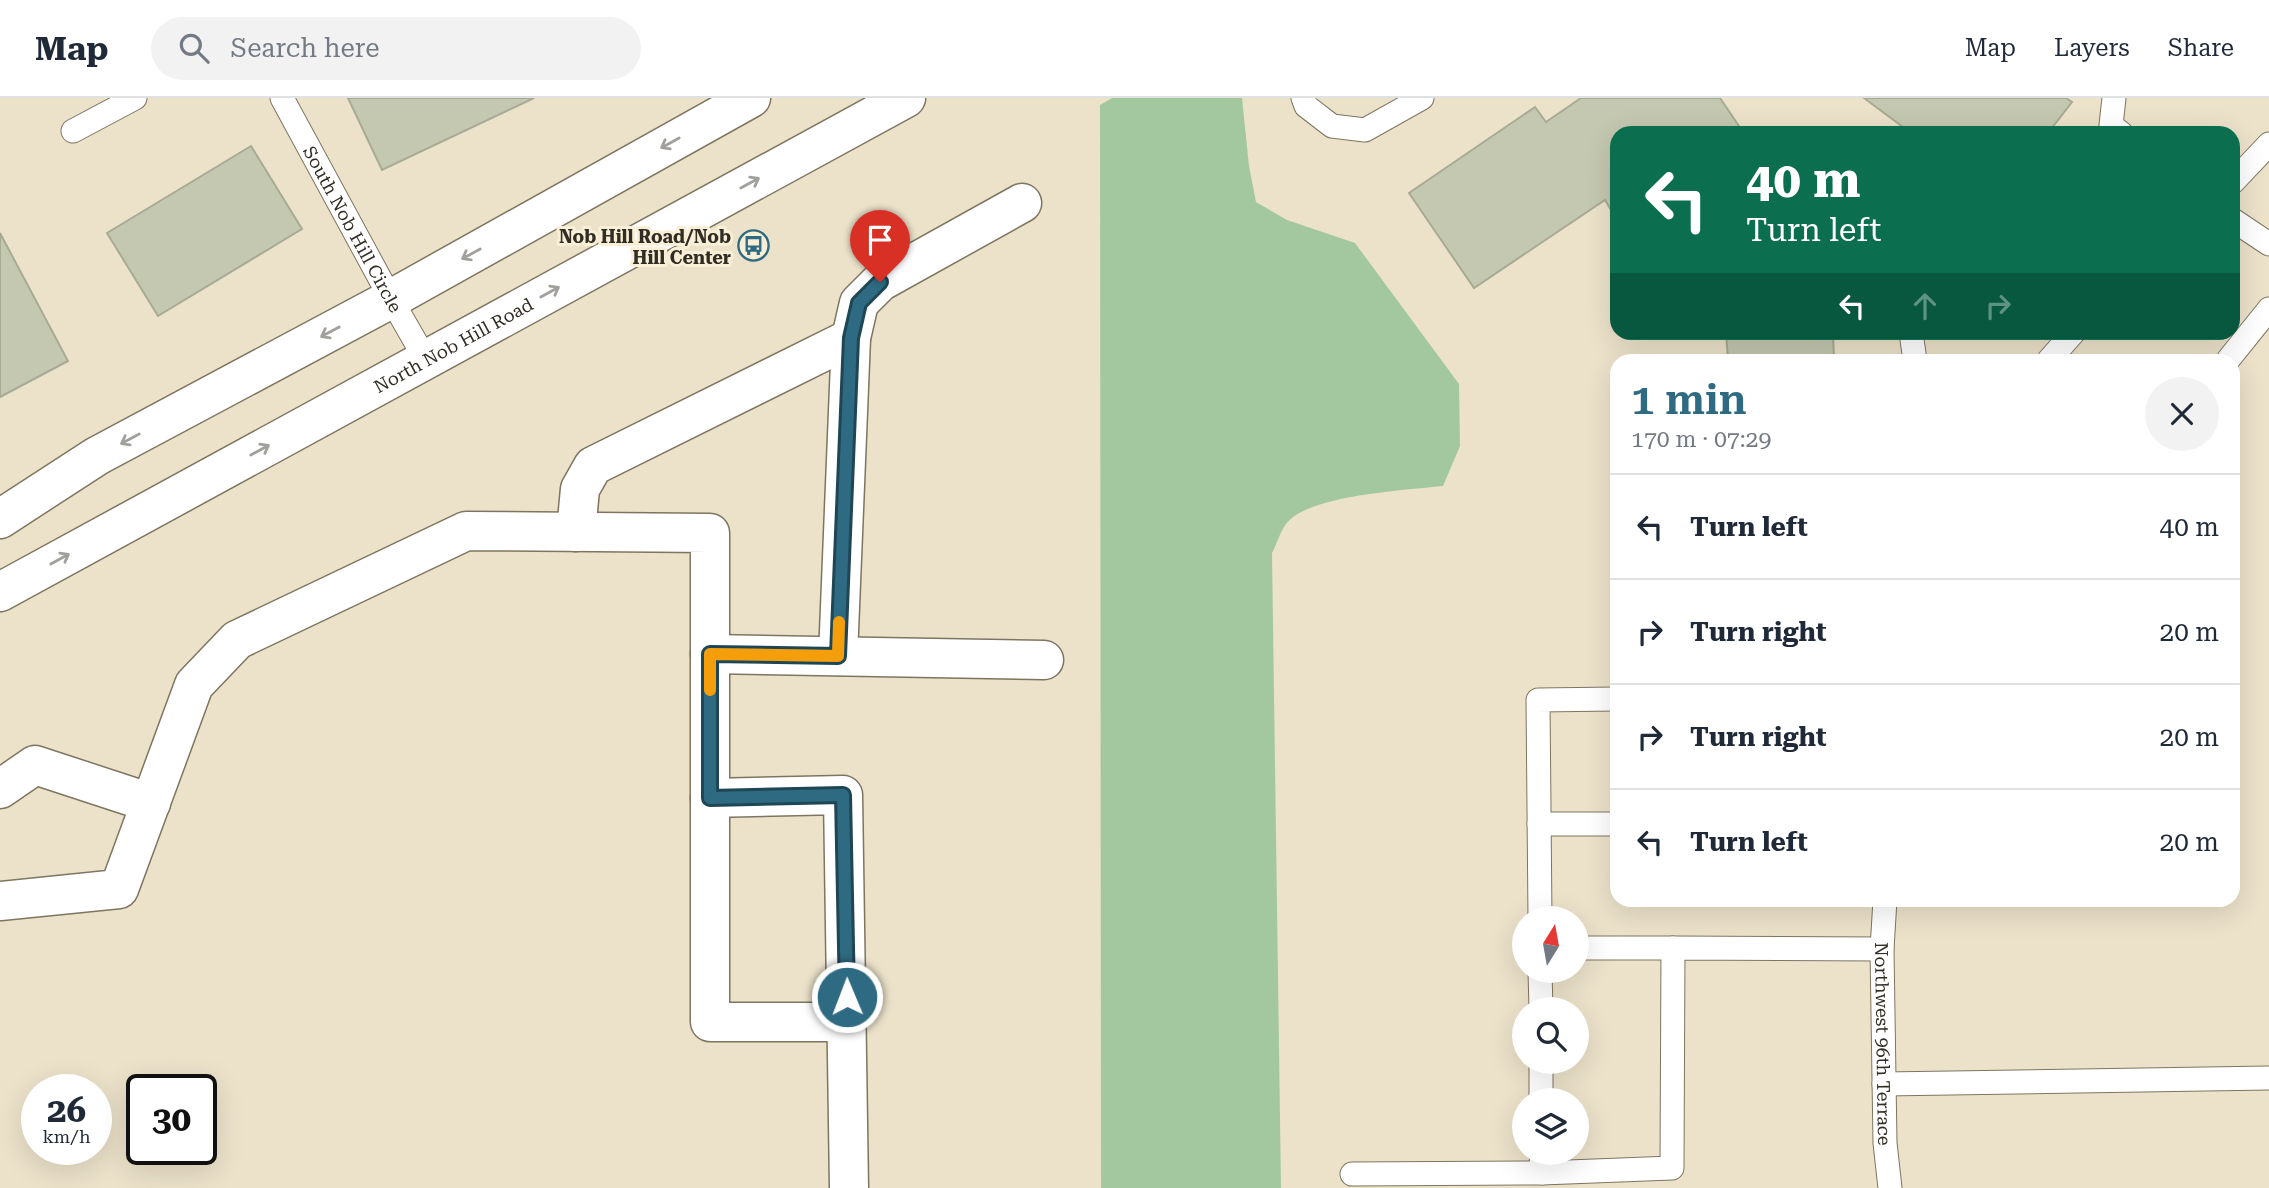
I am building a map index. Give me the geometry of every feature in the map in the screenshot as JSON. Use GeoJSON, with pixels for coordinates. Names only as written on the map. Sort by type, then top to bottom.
{"type":"FeatureCollection","features":[{"type":"Feature","properties":{"kind":"street"},"geometry":{"type":"LineString","coordinates":[[0,519],[97,456],[390,299],[751,98]]}},
{"type":"Feature","properties":{"kind":"street","name":"North Nob Hill Road"},"geometry":{"type":"LineString","coordinates":[[0,592],[906,98]]}},
{"type":"Feature","properties":{"kind":"street"},"geometry":{"type":"LineString","coordinates":[[838,656],[851,338],[859,303],[880,282],[1022,203]]}},
{"type":"Feature","properties":{"kind":"street"},"geometry":{"type":"LineString","coordinates":[[576,532],[580,489],[593,466],[851,338]]}},
{"type":"Feature","properties":{"kind":"street"},"geometry":{"type":"LineString","coordinates":[[0,901],[120,889],[194,685],[237,640],[466,531],[710,533],[710,1022],[847,1022]]}},
{"type":"Feature","properties":{"kind":"street"},"geometry":{"type":"LineString","coordinates":[[710,654],[1044,660]]}},
{"type":"Feature","properties":{"kind":"street"},"geometry":{"type":"LineString","coordinates":[[0,789],[35,765],[151,803]]}},
{"type":"Feature","properties":{"kind":"street"},"geometry":{"type":"LineString","coordinates":[[710,798],[843,795],[849,1188]]}},
{"type":"Feature","properties":{"kind":"lane"},"geometry":{"type":"LineString","coordinates":[[73,131],[135,98]]}},
{"type":"Feature","properties":{"kind":"lane","name":"South Nob Hill Circle"},"geometry":{"type":"LineString","coordinates":[[282,98],[390,299],[426,360]]}},
{"type":"Feature","properties":{"kind":"lane"},"geometry":{"type":"LineString","coordinates":[[1303,98],[1306,106],[1332,127],[1365,130],[1422,98]]}},
{"type":"Feature","properties":{"kind":"lane"},"geometry":{"type":"LineString","coordinates":[[2112,126],[2114,98]]}},
{"type":"Feature","properties":{"kind":"lane"},"geometry":{"type":"LineString","coordinates":[[2240,175],[2269,144]]}},
{"type":"Feature","properties":{"kind":"lane"},"geometry":{"type":"LineString","coordinates":[[2240,225],[2269,244]]}},
{"type":"Feature","properties":{"kind":"lane"},"geometry":{"type":"LineString","coordinates":[[2233,354],[2269,309]]}},
{"type":"Feature","properties":{"kind":"lane"},"geometry":{"type":"LineString","coordinates":[[2054,354],[2067,340]]}},
{"type":"Feature","properties":{"kind":"lane"},"geometry":{"type":"LineString","coordinates":[[1540,906],[1538,700],[1610,699]]}},
{"type":"Feature","properties":{"kind":"lane"},"geometry":{"type":"LineString","coordinates":[[1539,824],[1610,824]]}},
{"type":"Feature","properties":{"kind":"lane","name":"Northwest 96th Terrace"},"geometry":{"type":"LineString","coordinates":[[1885,907],[1882,949],[1885,1143],[1890,1188]]}},
{"type":"Feature","properties":{"kind":"lane"},"geometry":{"type":"LineString","coordinates":[[1589,948],[1882,949]]}},
{"type":"Feature","properties":{"kind":"lane"},"geometry":{"type":"LineString","coordinates":[[1589,1165],[1672,1168],[1673,948]]}},
{"type":"Feature","properties":{"kind":"lane"},"geometry":{"type":"LineString","coordinates":[[1884,1084],[2269,1078]]}},
{"type":"Feature","properties":{"kind":"lane"},"geometry":{"type":"LineString","coordinates":[[1352,1174],[1512,1165]]}},
{"type":"Feature","properties":{"kind":"shaded area"},"geometry":{"type":"Polygon","coordinates":[[[1112,98],[1242,98],[1249,166],[1256,202],[1287,220],[1355,243],[1459,384],[1460,446],[1443,486],[1383,492],[1314,506],[1297,514],[1286,524],[1272,553],[1281,1188],[1101,1188],[1100,105],[1112,98]]]}},
{"type":"Feature","properties":{"kind":"building"},"geometry":{"type":"Polygon","coordinates":[[[348,98],[534,98],[382,170],[348,98]]]}},
{"type":"Feature","properties":{"kind":"building"},"geometry":{"type":"Polygon","coordinates":[[[1581,98],[1720,98],[1739,126],[1610,126],[1610,208],[1605,200],[1474,288],[1409,193],[1535,107],[1546,122],[1581,98]]]}},
{"type":"Feature","properties":{"kind":"building"},"geometry":{"type":"Polygon","coordinates":[[[1864,98],[2066,98],[2072,102],[2053,126],[1902,126],[1864,98]]]}},
{"type":"Feature","properties":{"kind":"building"},"geometry":{"type":"Polygon","coordinates":[[[251,146],[302,229],[158,316],[107,233],[251,146]]]}},
{"type":"Feature","properties":{"kind":"building"},"geometry":{"type":"Polygon","coordinates":[[[0,233],[68,361],[0,397],[0,233]]]}},
{"type":"Feature","properties":{"kind":"building"},"geometry":{"type":"Polygon","coordinates":[[[1727,340],[1833,340],[1834,354],[1728,354],[1727,340]]]}},
{"type":"Feature","properties":{"kind":"slow traffic"},"geometry":{"type":"LineString","coordinates":[[710,690],[710,654],[838,656],[839,622]]}},
{"type":"Feature","properties":{"kind":"place","name":"Nob Hill Road/Nob Hill Center"},"geometry":{"type":"Point","coordinates":[754,246]}},
{"type":"Feature","properties":{"kind":"route"},"geometry":{"type":"LineString","coordinates":[[847,997],[843,795],[710,798],[710,654],[838,656],[851,338],[859,303],[880,282]]}}]}
